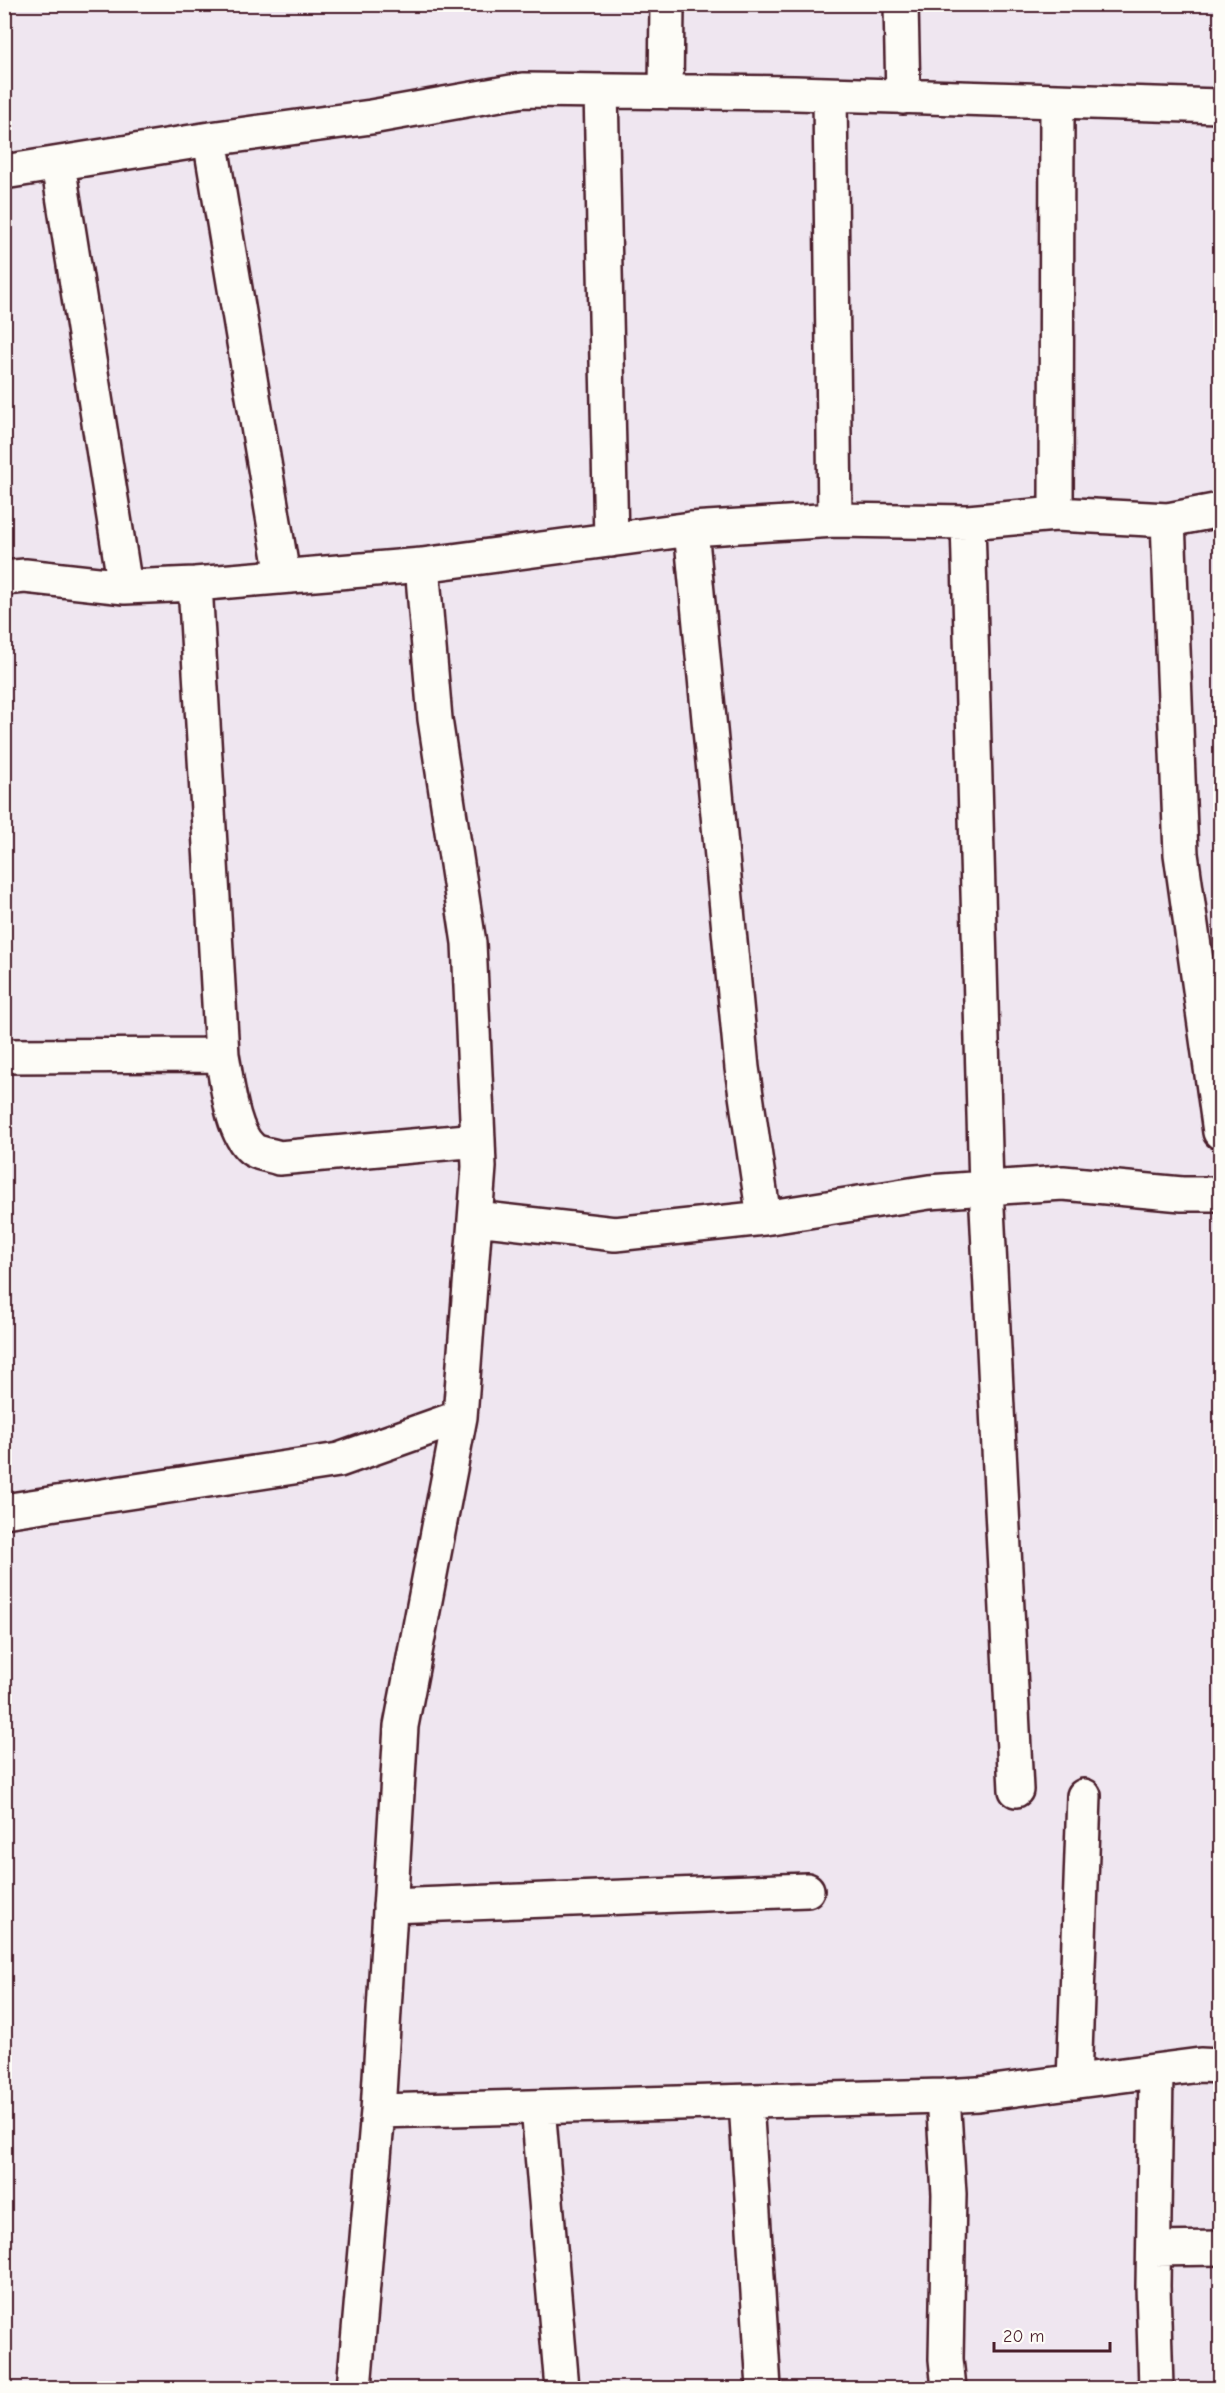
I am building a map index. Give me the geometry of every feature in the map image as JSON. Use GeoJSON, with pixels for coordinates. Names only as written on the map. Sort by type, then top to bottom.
{"type":"FeatureCollection","features":[{"type":"Feature","properties":{"kind":"street"},"geometry":{"type":"LineString","coordinates":[[666,92],[667,4]]}},
{"type":"Feature","properties":{"kind":"street"},"geometry":{"type":"LineString","coordinates":[[901,4],[903,97]]}},
{"type":"Feature","properties":{"kind":"street"},"geometry":{"type":"LineString","coordinates":[[4,172],[210,138],[371,117],[523,90],[830,94],[1221,106]]}},
{"type":"Feature","properties":{"kind":"street"},"geometry":{"type":"LineString","coordinates":[[601,92],[611,540]]}},
{"type":"Feature","properties":{"kind":"street"},"geometry":{"type":"LineString","coordinates":[[830,94],[835,520]]}},
{"type":"Feature","properties":{"kind":"street"},"geometry":{"type":"LineString","coordinates":[[1056,514],[1058,102]]}},
{"type":"Feature","properties":{"kind":"street"},"geometry":{"type":"LineString","coordinates":[[210,138],[283,576]]}},
{"type":"Feature","properties":{"kind":"street"},"geometry":{"type":"LineString","coordinates":[[58,164],[125,587]]}},
{"type":"Feature","properties":{"kind":"street"},"geometry":{"type":"LineString","coordinates":[[4,578],[25,576],[125,587],[195,584],[422,565],[691,530],[835,520],[968,522],[1056,514],[1168,520],[1221,510]]}},
{"type":"Feature","properties":{"kind":"street"},"geometry":{"type":"LineString","coordinates":[[1168,520],[1181,854],[1221,1132]]}},
{"type":"Feature","properties":{"kind":"street"},"geometry":{"type":"LineString","coordinates":[[968,522],[986,1188],[1016,1790]]}},
{"type":"Feature","properties":{"kind":"street"},"geometry":{"type":"LineString","coordinates":[[691,530],[742,1068],[764,1218]]}},
{"type":"Feature","properties":{"kind":"street"},"geometry":{"type":"LineString","coordinates":[[354,2388],[378,2111],[400,1726],[460,1418],[476,1218],[478,1140],[469,943],[435,719],[422,565]]}},
{"type":"Feature","properties":{"kind":"street"},"geometry":{"type":"LineString","coordinates":[[195,584],[222,1055],[231,1109],[252,1149],[279,1158],[478,1140]]}},
{"type":"Feature","properties":{"kind":"street"},"geometry":{"type":"LineString","coordinates":[[4,1056],[222,1055]]}},
{"type":"Feature","properties":{"kind":"street"},"geometry":{"type":"LineString","coordinates":[[476,1218],[615,1234],[764,1218],[929,1192],[986,1188],[1063,1183],[1182,1194],[1221,1194]]}},
{"type":"Feature","properties":{"kind":"street"},"geometry":{"type":"LineString","coordinates":[[4,1511],[339,1460],[460,1418]]}},
{"type":"Feature","properties":{"kind":"street"},"geometry":{"type":"LineString","coordinates":[[1074,2082],[1084,1796]]}},
{"type":"Feature","properties":{"kind":"street"},"geometry":{"type":"LineString","coordinates":[[390,1906],[807,1890]]}},
{"type":"Feature","properties":{"kind":"street"},"geometry":{"type":"LineString","coordinates":[[378,2111],[943,2096],[978,2094],[1200,2065],[1221,2066]]}},
{"type":"Feature","properties":{"kind":"street"},"geometry":{"type":"LineString","coordinates":[[1156,2071],[1154,2249],[1156,2388]]}},
{"type":"Feature","properties":{"kind":"street"},"geometry":{"type":"LineString","coordinates":[[943,2096],[948,2194],[946,2359],[949,2388]]}},
{"type":"Feature","properties":{"kind":"street"},"geometry":{"type":"LineString","coordinates":[[746,2102],[764,2388]]}},
{"type":"Feature","properties":{"kind":"street"},"geometry":{"type":"LineString","coordinates":[[538,2107],[562,2388]]}},
{"type":"Feature","properties":{"kind":"street"},"geometry":{"type":"LineString","coordinates":[[1154,2249],[1221,2248]]}}]}
